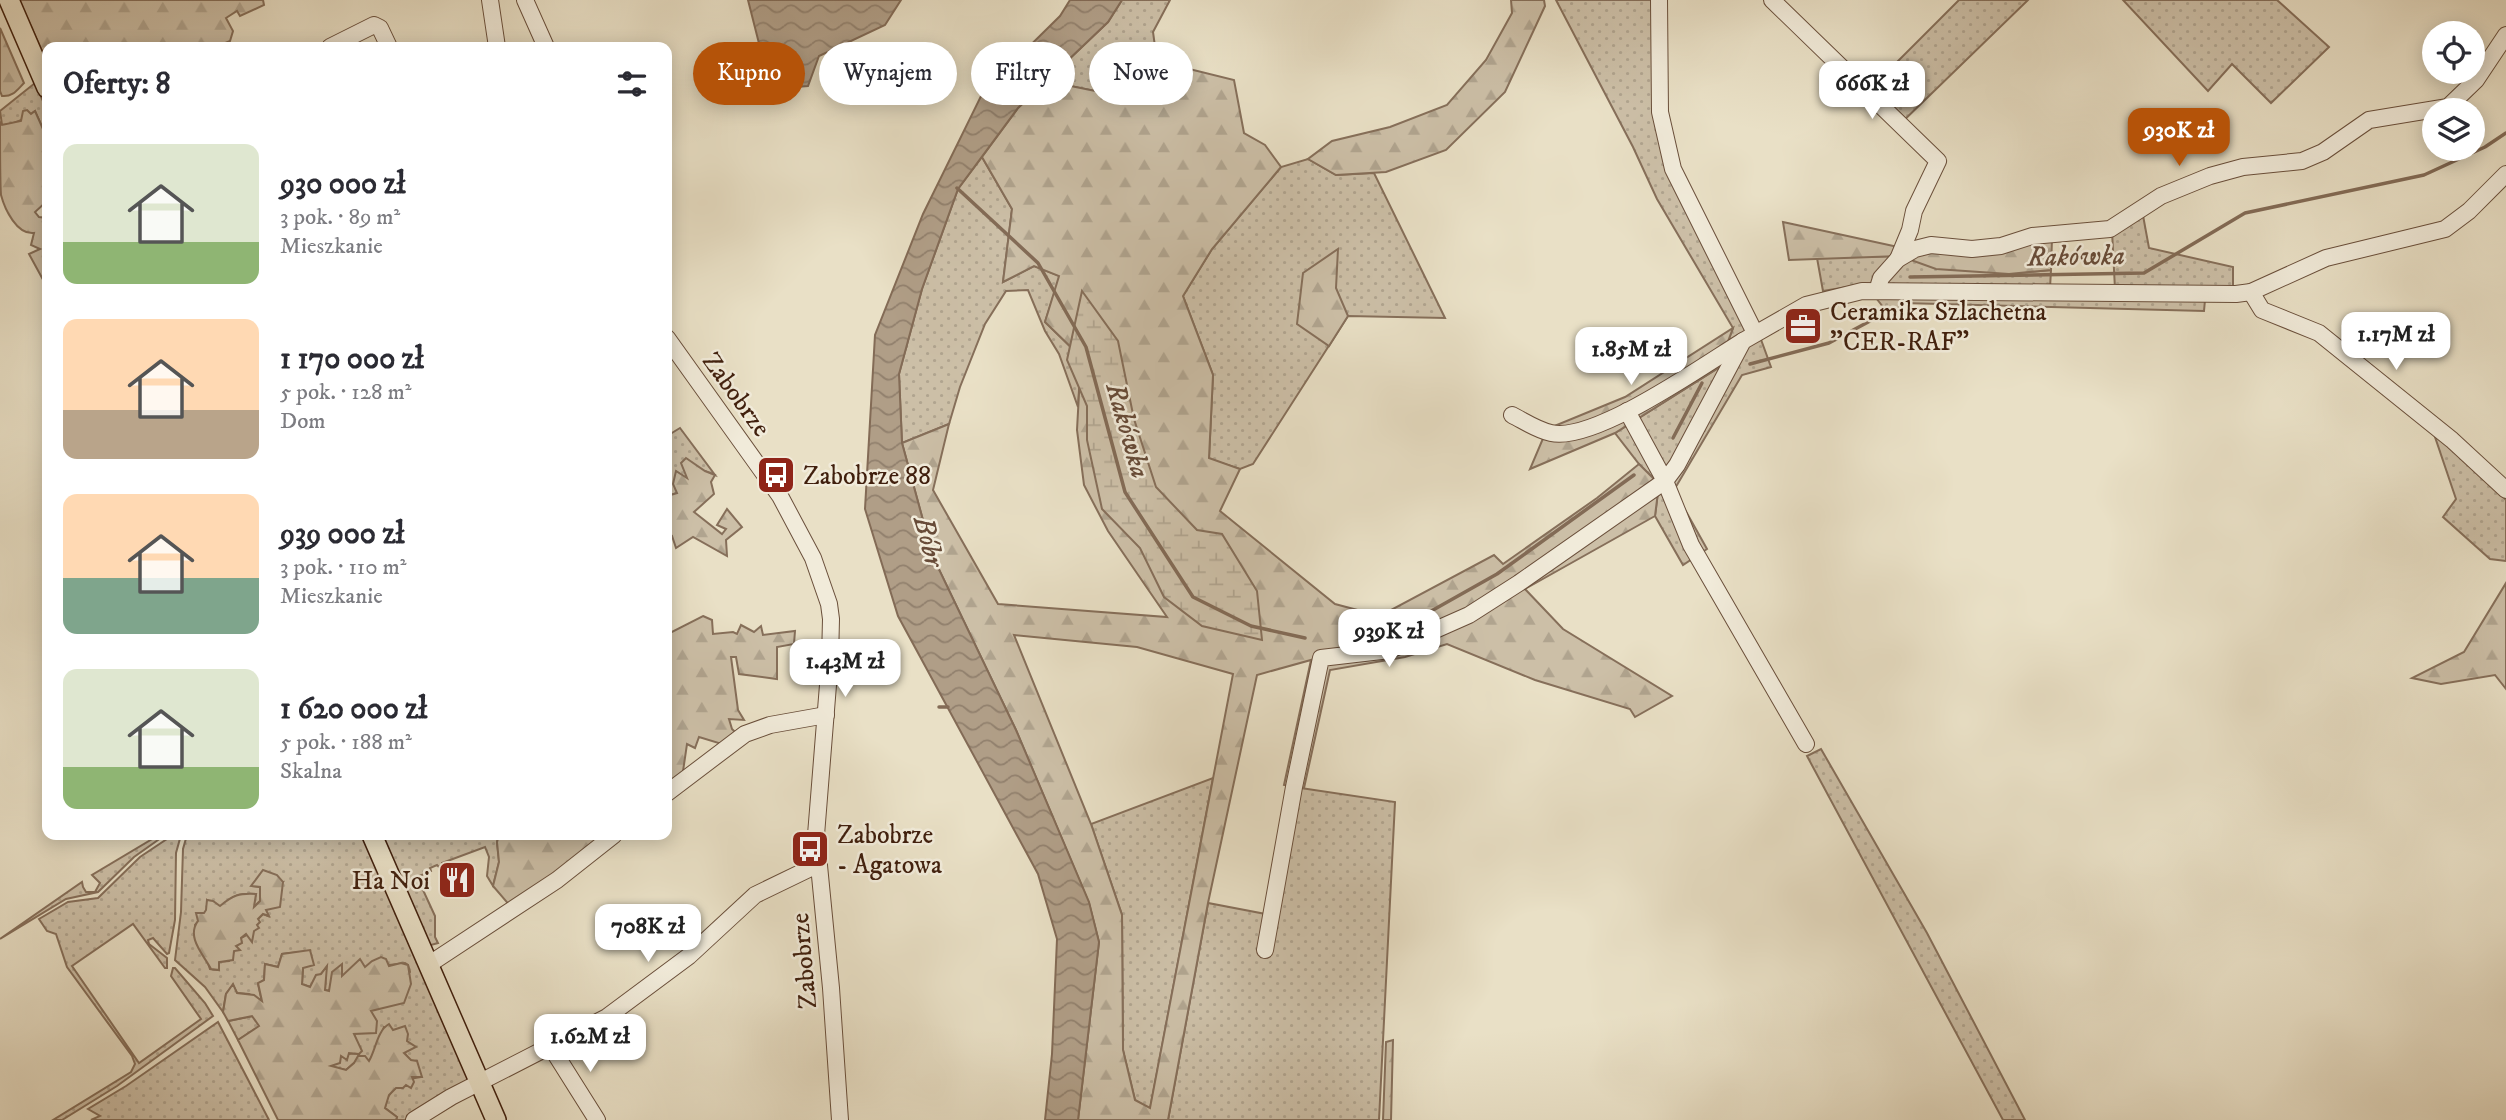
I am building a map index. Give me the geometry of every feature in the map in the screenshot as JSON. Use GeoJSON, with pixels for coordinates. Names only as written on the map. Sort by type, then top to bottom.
{"type":"FeatureCollection","features":[{"type":"Feature","properties":{"kind":"main road"},"geometry":{"type":"LineString","coordinates":[[9,0],[42,76]]}},
{"type":"Feature","properties":{"kind":"main road"},"geometry":{"type":"LineString","coordinates":[[374,840],[496,1120]]}},
{"type":"Feature","properties":{"kind":"street"},"geometry":{"type":"LineString","coordinates":[[491,0],[496,42]]}},
{"type":"Feature","properties":{"kind":"street"},"geometry":{"type":"LineString","coordinates":[[525,0],[545,42]]}},
{"type":"Feature","properties":{"kind":"street"},"geometry":{"type":"LineString","coordinates":[[1659,0],[1660,112],[1673,169],[1749,337]]}},
{"type":"Feature","properties":{"kind":"street"},"geometry":{"type":"LineString","coordinates":[[1772,0],[1938,161],[1913,211],[1910,230],[1898,259]]}},
{"type":"Feature","properties":{"kind":"street"},"geometry":{"type":"LineString","coordinates":[[340,42],[374,25],[380,28],[387,42]]}},
{"type":"Feature","properties":{"kind":"street"},"geometry":{"type":"LineString","coordinates":[[1877,291],[1881,278],[1898,259],[1915,249],[1931,246],[1972,249],[2001,246],[2032,236],[2110,229],[2161,196],[2210,176],[2243,167],[2301,161],[2323,152],[2370,120],[2448,107],[2476,80],[2506,35]]}},
{"type":"Feature","properties":{"kind":"street"},"geometry":{"type":"LineString","coordinates":[[1512,415],[1535,428],[1553,434],[1589,429],[1627,411],[1806,305],[1862,291],[2250,292],[2326,258],[2445,229],[2469,211],[2506,174]]}},
{"type":"Feature","properties":{"kind":"street"},"geometry":{"type":"LineString","coordinates":[[1910,230],[1916,240],[1931,246]]}},
{"type":"Feature","properties":{"kind":"street"},"geometry":{"type":"LineString","coordinates":[[2250,292],[2262,310],[2319,333],[2452,440],[2506,490]]}},
{"type":"Feature","properties":{"kind":"street"},"geometry":{"type":"LineString","coordinates":[[1265,950],[1294,787],[1321,658],[1391,650],[1469,615],[1665,481],[1684,453],[1749,337]]}},
{"type":"Feature","properties":{"kind":"street","name":"Zabobrze"},"geometry":{"type":"LineString","coordinates":[[672,345],[780,496],[823,582],[831,619],[817,819],[840,1120]]}},
{"type":"Feature","properties":{"kind":"street"},"geometry":{"type":"LineString","coordinates":[[1627,411],[1665,481],[1691,545],[1806,744]]}},
{"type":"Feature","properties":{"kind":"street"},"geometry":{"type":"LineString","coordinates":[[672,789],[745,734],[770,725],[826,715]]}},
{"type":"Feature","properties":{"kind":"street"},"geometry":{"type":"LineString","coordinates":[[428,965],[557,880],[608,840]]}},
{"type":"Feature","properties":{"kind":"street"},"geometry":{"type":"LineString","coordinates":[[414,1120],[451,1097],[607,1017],[662,978],[755,895],[819,864]]}},
{"type":"Feature","properties":{"kind":"street"},"geometry":{"type":"LineString","coordinates":[[551,1047],[597,1120]]}},
{"type":"Feature","properties":{"kind":"green space"},"geometry":{"type":"Polygon","coordinates":[[[19,0],[263,0],[264,5],[240,16],[237,11],[226,18],[233,31],[228,42],[42,42],[42,51],[19,0]]]}},
{"type":"Feature","properties":{"kind":"green space"},"geometry":{"type":"Polygon","coordinates":[[[1122,0],[1170,0],[1153,32],[1154,42],[1089,42],[1089,90],[1075,87],[1075,53],[1108,22],[1122,0]]]}},
{"type":"Feature","properties":{"kind":"green space"},"geometry":{"type":"Polygon","coordinates":[[[1511,0],[1544,0],[1545,6],[1505,92],[1446,150],[1386,172],[1336,175],[1308,159],[1332,141],[1390,127],[1447,105],[1486,60],[1512,13],[1511,0]]]}},
{"type":"Feature","properties":{"kind":"green space"},"geometry":{"type":"Polygon","coordinates":[[[1556,0],[1661,0],[1665,142],[1748,304],[1771,367],[1742,375],[1674,490],[1707,549],[1683,565],[1655,516],[1659,484],[1615,433],[1718,368],[1733,328],[1657,199],[1633,147],[1556,0]]]}},
{"type":"Feature","properties":{"kind":"green space"},"geometry":{"type":"Polygon","coordinates":[[[1959,0],[2028,0],[1896,128],[1867,92],[1959,0]]]}},
{"type":"Feature","properties":{"kind":"green space"},"geometry":{"type":"Polygon","coordinates":[[[2123,0],[2277,0],[2329,47],[2271,103],[2232,64],[2208,91],[2123,0]]]}},
{"type":"Feature","properties":{"kind":"green space"},"geometry":{"type":"Polygon","coordinates":[[[0,28],[24,83],[6,96],[2,96],[0,91],[0,28]]]}},
{"type":"Feature","properties":{"kind":"green space"},"geometry":{"type":"Polygon","coordinates":[[[1193,70],[1234,80],[1244,133],[1265,145],[1281,167],[1212,249],[1183,296],[1213,375],[1209,458],[1240,469],[1220,511],[1335,604],[1380,616],[1494,555],[1503,564],[1597,498],[1639,464],[1659,484],[1655,516],[1525,589],[1563,629],[1672,696],[1635,717],[1630,709],[1535,680],[1447,644],[1405,657],[1330,670],[1304,788],[1284,785],[1311,660],[1257,675],[1208,903],[1168,1120],[1078,1120],[1099,942],[1089,903],[1016,730],[933,557],[902,443],[949,424],[933,490],[998,604],[1167,617],[1108,531],[1084,485],[1077,430],[1081,357],[1045,322],[1059,276],[1034,266],[1003,282],[1012,209],[982,157],[1021,105],[1075,105],[1075,87],[1089,90],[1089,105],[1193,105],[1193,70]],[[1014,635],[1091,824],[1122,915],[1123,1050],[1135,1100],[1150,1108],[1233,674],[1137,647],[1014,635]]]}},
{"type":"Feature","properties":{"kind":"green space"},"geometry":{"type":"Polygon","coordinates":[[[35,83],[42,99],[42,127],[35,111],[20,121],[2,125],[0,111],[35,83]]]}},
{"type":"Feature","properties":{"kind":"green space"},"geometry":{"type":"Polygon","coordinates":[[[27,110],[31,114],[35,111],[42,127],[42,206],[35,212],[42,217],[42,278],[29,254],[40,249],[31,245],[34,233],[28,233],[17,226],[5,208],[1,195],[0,122],[2,125],[21,121],[23,111],[27,110]]]}},
{"type":"Feature","properties":{"kind":"green space"},"geometry":{"type":"Polygon","coordinates":[[[982,157],[1012,209],[1003,282],[1034,266],[1060,276],[1045,322],[1081,357],[1078,407],[1059,354],[1045,331],[1028,290],[1006,291],[985,324],[960,387],[949,424],[902,443],[899,374],[922,289],[958,189],[982,157]]]}},
{"type":"Feature","properties":{"kind":"green space"},"geometry":{"type":"Polygon","coordinates":[[[1308,159],[1336,175],[1374,173],[1445,318],[1348,316],[1253,464],[1240,469],[1209,459],[1213,375],[1183,296],[1212,249],[1281,167],[1308,159]]]}},
{"type":"Feature","properties":{"kind":"green space"},"geometry":{"type":"Polygon","coordinates":[[[2142,210],[2149,248],[2233,267],[2233,300],[2205,300],[2204,311],[1903,303],[1891,317],[1865,284],[1823,291],[1817,258],[1900,256],[2009,274],[2051,270],[2050,288],[2115,289],[2112,231],[2142,210]]]}},
{"type":"Feature","properties":{"kind":"green space"},"geometry":{"type":"Polygon","coordinates":[[[1783,222],[1898,247],[2052,238],[2051,270],[2009,274],[1936,269],[1900,256],[1789,260],[1783,222]]]}},
{"type":"Feature","properties":{"kind":"green space"},"geometry":{"type":"Polygon","coordinates":[[[1338,249],[1336,288],[1348,316],[1329,346],[1297,324],[1303,273],[1338,249]]]}},
{"type":"Feature","properties":{"kind":"green space"},"geometry":{"type":"Polygon","coordinates":[[[1082,291],[1118,341],[1134,419],[1156,487],[1197,530],[1222,534],[1257,591],[1262,640],[1202,626],[1164,597],[1140,548],[1102,509],[1087,440],[1087,406],[1067,360],[1082,291]]]}},
{"type":"Feature","properties":{"kind":"green space"},"geometry":{"type":"Polygon","coordinates":[[[1733,328],[1718,368],[1615,433],[1530,469],[1547,429],[1625,397],[1733,328]]]}},
{"type":"Feature","properties":{"kind":"green space"},"geometry":{"type":"Polygon","coordinates":[[[680,428],[715,475],[705,471],[687,479],[677,472],[678,493],[672,495],[672,433],[680,428]]]}},
{"type":"Feature","properties":{"kind":"green space"},"geometry":{"type":"Polygon","coordinates":[[[2433,431],[2485,475],[2506,500],[2506,561],[2490,559],[2443,517],[2456,499],[2433,431]]]}},
{"type":"Feature","properties":{"kind":"green space"},"geometry":{"type":"Polygon","coordinates":[[[686,458],[715,475],[711,482],[714,494],[694,512],[722,534],[726,529],[717,525],[727,509],[742,527],[726,540],[727,556],[693,537],[676,548],[672,536],[672,494],[677,493],[673,484],[676,471],[687,478],[681,463],[686,458]]]}},
{"type":"Feature","properties":{"kind":"green space"},"geometry":{"type":"Polygon","coordinates":[[[2506,583],[2506,689],[2495,675],[2441,684],[2412,678],[2464,652],[2506,583]]]}},
{"type":"Feature","properties":{"kind":"green space"},"geometry":{"type":"Polygon","coordinates":[[[703,616],[712,620],[713,634],[737,634],[741,625],[754,632],[761,626],[763,635],[795,631],[794,644],[777,647],[777,679],[739,674],[736,657],[731,657],[738,710],[744,720],[729,719],[732,729],[738,735],[725,745],[699,737],[695,748],[687,744],[682,778],[672,787],[672,632],[703,616]]]}},
{"type":"Feature","properties":{"kind":"green space"},"geometry":{"type":"Polygon","coordinates":[[[1821,749],[1927,933],[2025,1120],[2003,1120],[1807,756],[1821,749]]]}},
{"type":"Feature","properties":{"kind":"green space"},"geometry":{"type":"Polygon","coordinates":[[[1213,778],[1150,1109],[1135,1100],[1123,1050],[1122,915],[1091,824],[1213,778]]]}},
{"type":"Feature","properties":{"kind":"green space"},"geometry":{"type":"Polygon","coordinates":[[[1294,787],[1395,802],[1379,1120],[1168,1120],[1208,903],[1271,915],[1294,787]]]}},
{"type":"Feature","properties":{"kind":"green space"},"geometry":{"type":"Polygon","coordinates":[[[151,840],[158,840],[134,857],[98,892],[66,899],[0,939],[82,882],[86,892],[95,892],[100,883],[92,875],[151,840]]]}},
{"type":"Feature","properties":{"kind":"green space"},"geometry":{"type":"Polygon","coordinates":[[[166,840],[180,840],[176,853],[175,920],[169,953],[153,938],[148,940],[149,944],[167,958],[167,968],[133,924],[72,966],[139,1063],[201,1019],[171,976],[173,968],[205,1003],[213,1016],[117,1086],[62,1120],[53,1120],[131,1072],[135,1064],[132,1056],[67,967],[56,934],[47,931],[39,919],[68,902],[98,898],[140,857],[166,840]]]}},
{"type":"Feature","properties":{"kind":"green space"},"geometry":{"type":"Polygon","coordinates":[[[186,840],[365,840],[470,1081],[409,1120],[396,1120],[397,1117],[385,1108],[389,1096],[403,1083],[421,1077],[404,1052],[407,1041],[393,1030],[384,1027],[378,1047],[369,1061],[354,1063],[346,1070],[330,1066],[343,1056],[359,1054],[354,1034],[371,1011],[410,972],[408,965],[405,963],[365,968],[341,977],[342,966],[330,991],[325,990],[326,968],[310,987],[302,984],[303,968],[310,951],[282,954],[278,967],[265,964],[264,980],[258,984],[262,1002],[249,994],[237,993],[233,985],[226,994],[223,1012],[205,987],[175,960],[186,840]],[[283,882],[252,886],[260,887],[260,901],[253,908],[256,894],[236,896],[220,907],[207,900],[207,910],[195,925],[210,969],[219,970],[218,962],[229,961],[241,938],[254,931],[263,914],[268,916],[265,910],[283,882]]]}},
{"type":"Feature","properties":{"kind":"green space"},"geometry":{"type":"Polygon","coordinates":[[[380,840],[498,840],[499,862],[493,886],[487,876],[489,857],[485,847],[442,863],[442,866],[430,868],[431,871],[417,877],[435,916],[435,937],[438,943],[431,945],[426,942],[380,840]]]}},
{"type":"Feature","properties":{"kind":"green space"},"geometry":{"type":"Polygon","coordinates":[[[598,840],[511,907],[493,886],[499,862],[497,842],[598,840]]]}},
{"type":"Feature","properties":{"kind":"green space"},"geometry":{"type":"Polygon","coordinates":[[[263,870],[277,875],[283,882],[280,907],[266,910],[269,916],[263,914],[258,919],[259,928],[254,931],[252,942],[246,934],[241,938],[242,943],[236,946],[240,950],[234,951],[233,960],[219,962],[219,970],[211,969],[195,939],[198,921],[196,913],[204,913],[207,900],[220,906],[233,897],[245,894],[256,894],[254,907],[260,901],[260,887],[251,886],[263,870]]]}},
{"type":"Feature","properties":{"kind":"green space"},"geometry":{"type":"Polygon","coordinates":[[[310,950],[314,965],[303,968],[302,984],[310,987],[316,975],[321,974],[327,966],[325,990],[329,991],[332,972],[342,964],[342,976],[360,959],[365,967],[381,957],[386,959],[389,966],[401,963],[408,965],[411,984],[404,1003],[371,1011],[377,1021],[376,1033],[354,1034],[362,1051],[359,1054],[349,1053],[347,1060],[341,1056],[340,1063],[331,1066],[346,1070],[358,1056],[365,1056],[369,1061],[385,1027],[389,1024],[393,1030],[405,1026],[407,1041],[416,1047],[404,1053],[411,1060],[417,1061],[422,1077],[412,1077],[414,1082],[411,1088],[406,1085],[396,1088],[389,1095],[385,1108],[397,1117],[396,1120],[278,1120],[238,1040],[259,1026],[252,1016],[228,1021],[223,1012],[226,994],[233,984],[237,993],[254,995],[262,1001],[258,983],[264,980],[265,964],[278,967],[282,954],[310,950]]]}},
{"type":"Feature","properties":{"kind":"green space"},"geometry":{"type":"Polygon","coordinates":[[[253,1016],[260,1026],[238,1040],[228,1021],[253,1016]]]}},
{"type":"Feature","properties":{"kind":"green space"},"geometry":{"type":"Polygon","coordinates":[[[218,1022],[269,1120],[91,1120],[100,1116],[88,1109],[218,1022]]]}},
{"type":"Feature","properties":{"kind":"green space"},"geometry":{"type":"Polygon","coordinates":[[[1393,1040],[1391,1120],[1383,1120],[1386,1042],[1393,1040]]]}},
{"type":"Feature","properties":{"kind":"water"},"geometry":{"type":"Polygon","coordinates":[[[748,0],[901,0],[885,25],[849,42],[819,42],[819,56],[808,86],[805,86],[805,42],[759,42],[748,0]]]}},
{"type":"Feature","properties":{"kind":"water"},"geometry":{"type":"Polygon","coordinates":[[[1070,0],[1122,0],[1108,22],[1075,54],[1075,42],[1034,42],[1060,16],[1070,0]]]}},
{"type":"Feature","properties":{"kind":"water"},"geometry":{"type":"Polygon","coordinates":[[[977,105],[1021,105],[958,189],[922,289],[899,374],[902,443],[933,557],[1016,730],[1089,902],[1099,942],[1078,1120],[1045,1120],[1052,1054],[1057,939],[1038,874],[898,616],[865,509],[875,335],[923,214],[977,105]]]}},
{"type":"Feature","properties":{"kind":"waterway","name":"Rakówka"},"geometry":{"type":"LineString","coordinates":[[1910,277],[2144,273],[2245,213],[2424,175],[2485,147],[2506,133]]}},
{"type":"Feature","properties":{"kind":"waterway","name":"Rakówka"},"geometry":{"type":"LineString","coordinates":[[957,188],[1038,263],[1086,347],[1125,492],[1193,597],[1251,626],[1305,638]]}},
{"type":"Feature","properties":{"kind":"waterway","name":"Rakówka"},"geometry":{"type":"LineString","coordinates":[[1750,364],[1829,343],[1885,313]]}},
{"type":"Feature","properties":{"kind":"waterway","name":"Rakówka"},"geometry":{"type":"LineString","coordinates":[[1673,438],[1702,383]]}},
{"type":"Feature","properties":{"kind":"waterway","name":"Rakówka"},"geometry":{"type":"LineString","coordinates":[[1344,641],[1394,632],[1497,574],[1634,475]]}},
{"type":"Feature","properties":{"kind":"waterway"},"geometry":{"type":"LineString","coordinates":[[939,707],[948,707]]}},
{"type":"Feature","properties":{"kind":"place","name":"Ceramika Szlachetna \"CER-RAF\""},"geometry":{"type":"Point","coordinates":[1803,326]}},
{"type":"Feature","properties":{"kind":"place","name":"Zabobrze 88"},"geometry":{"type":"Point","coordinates":[776,475]}},
{"type":"Feature","properties":{"kind":"place","name":"Zabobrze - Agatowa"},"geometry":{"type":"Point","coordinates":[810,849]}},
{"type":"Feature","properties":{"kind":"place","name":"Ha Noi"},"geometry":{"type":"Point","coordinates":[457,880]}},
{"type":"Feature","properties":{"kind":"water label","name":"Bóbr"},"geometry":{"type":"Point","coordinates":[930,541]}}]}
